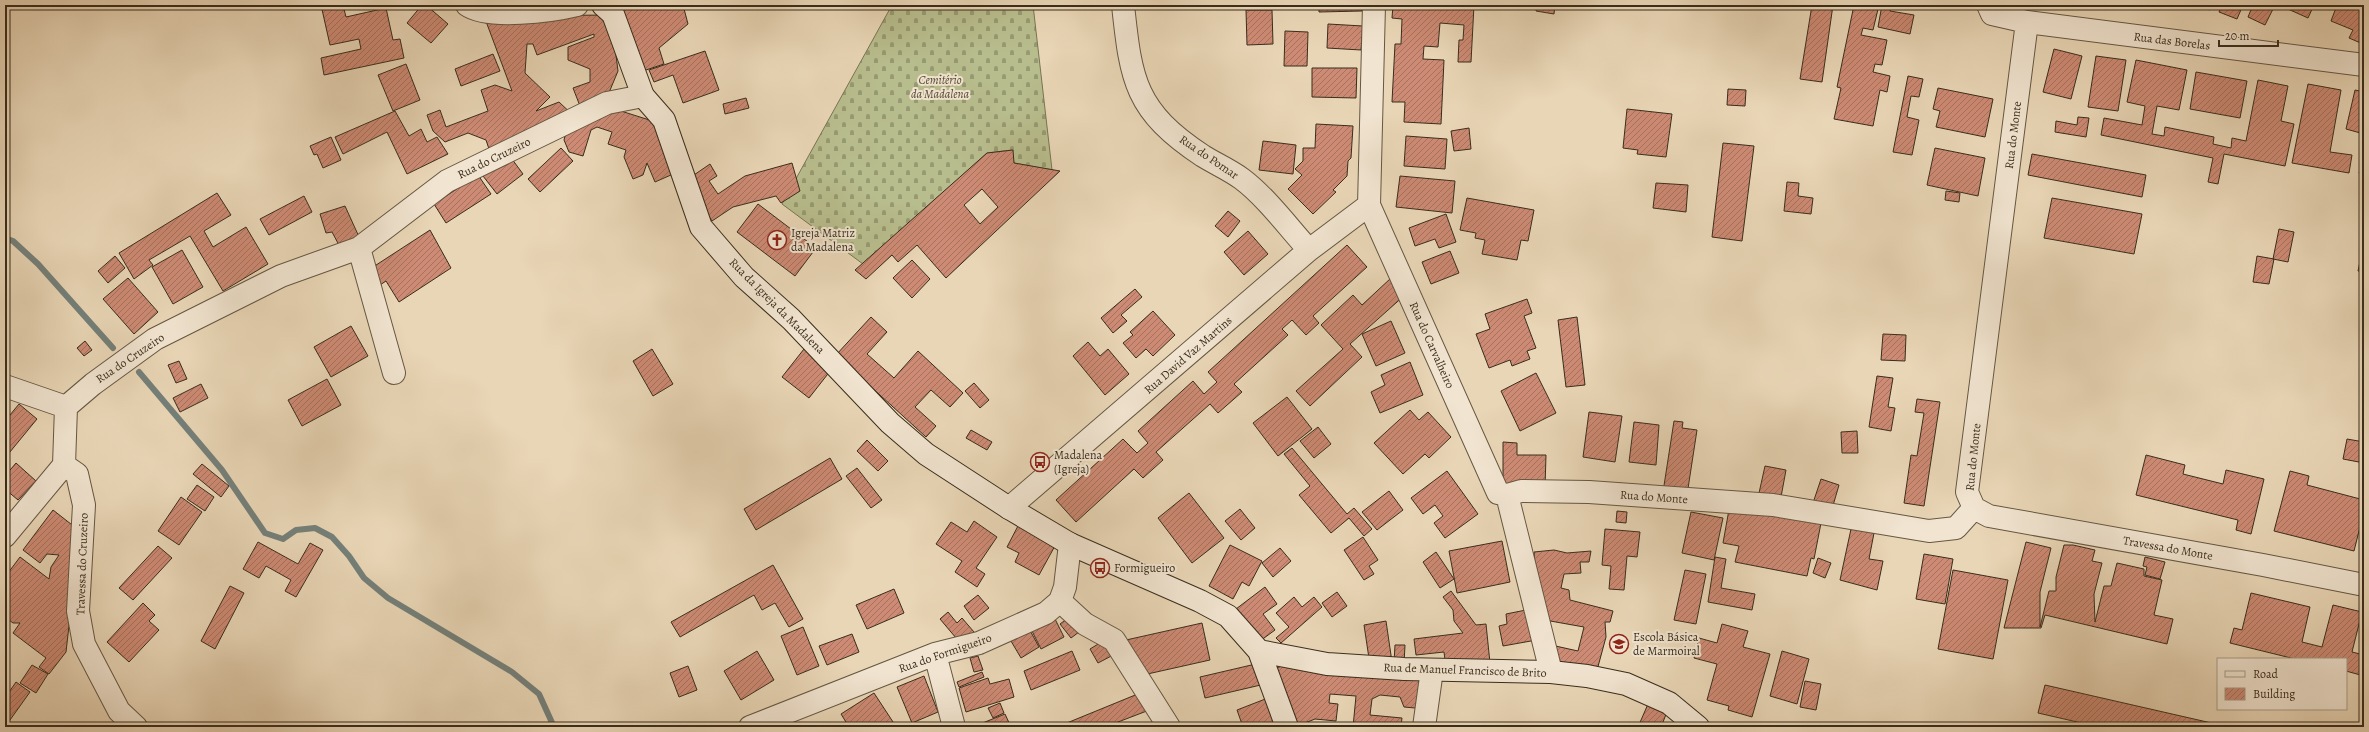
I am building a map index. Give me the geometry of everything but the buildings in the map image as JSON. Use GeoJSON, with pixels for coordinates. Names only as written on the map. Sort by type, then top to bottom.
{"type":"FeatureCollection","features":[{"type":"Feature","properties":{"kind":"street"},"geometry":{"type":"LineString","coordinates":[[467,5],[506,14],[561,9],[576,5]]}},
{"type":"Feature","properties":{"kind":"street","name":"Rua da Igreja da Madalena"},"geometry":{"type":"LineString","coordinates":[[602,5],[613,14],[643,96],[664,120],[701,227],[744,277],[791,319],[890,423],[926,454],[1009,508],[1070,544],[1200,601],[1228,616],[1259,651]]}},
{"type":"Feature","properties":{"kind":"street","name":"Rua do Pomar"},"geometry":{"type":"LineString","coordinates":[[1123,5],[1129,60],[1139,94],[1153,114],[1203,156],[1244,180],[1309,250]]}},
{"type":"Feature","properties":{"kind":"street","name":"Rua do Carvalheiro"},"geometry":{"type":"LineString","coordinates":[[1374,5],[1369,205],[1498,492],[1506,495],[1551,672]]}},
{"type":"Feature","properties":{"kind":"street"},"geometry":{"type":"LineString","coordinates":[[1988,5],[1992,14],[2027,22]]}},
{"type":"Feature","properties":{"kind":"street","name":"Rua das Borelas"},"geometry":{"type":"LineString","coordinates":[[2027,22],[2364,65]]}},
{"type":"Feature","properties":{"kind":"street","name":"Rua do Monte"},"geometry":{"type":"LineString","coordinates":[[1506,495],[1521,491],[1574,492],[1773,505],[1929,531],[1956,528],[1974,508],[1967,492],[2027,22]]}},
{"type":"Feature","properties":{"kind":"street","name":"Rua do Cruzeiro"},"geometry":{"type":"LineString","coordinates":[[66,407],[93,384],[155,339],[281,276],[359,248],[447,181],[607,103],[643,96]]}},
{"type":"Feature","properties":{"kind":"street","name":"Rua David Vaz Martins"},"geometry":{"type":"LineString","coordinates":[[1009,508],[1309,250],[1369,205]]}},
{"type":"Feature","properties":{"kind":"street"},"geometry":{"type":"LineString","coordinates":[[359,248],[394,373]]}},
{"type":"Feature","properties":{"kind":"street"},"geometry":{"type":"LineString","coordinates":[[5,386],[66,407],[64,465],[5,536]]}},
{"type":"Feature","properties":{"kind":"street","name":"Travessa do Cruzeiro"},"geometry":{"type":"LineString","coordinates":[[64,465],[76,474],[84,505],[78,611],[84,644],[119,711],[136,727]]}},
{"type":"Feature","properties":{"kind":"street","name":"Travessa do Monte"},"geometry":{"type":"LineString","coordinates":[[1974,508],[1989,516],[2263,564],[2364,585]]}},
{"type":"Feature","properties":{"kind":"street"},"geometry":{"type":"LineString","coordinates":[[1070,544],[1065,587],[1060,602],[1085,624],[1114,640],[1169,727]]}},
{"type":"Feature","properties":{"kind":"street","name":"Rua do Formigueiro"},"geometry":{"type":"LineString","coordinates":[[750,727],[935,654],[979,643],[1046,613],[1060,602]]}},
{"type":"Feature","properties":{"kind":"street"},"geometry":{"type":"LineString","coordinates":[[1259,651],[1288,727]]}},
{"type":"Feature","properties":{"kind":"street","name":"Rua de Manuel Francisco de Brito"},"geometry":{"type":"LineString","coordinates":[[1259,651],[1327,664],[1432,670],[1551,672],[1587,676],[1626,684],[1669,703],[1698,727]]}},
{"type":"Feature","properties":{"kind":"street"},"geometry":{"type":"LineString","coordinates":[[935,654],[954,727]]}},
{"type":"Feature","properties":{"kind":"street"},"geometry":{"type":"LineString","coordinates":[[1424,727],[1432,670]]}},
{"type":"Feature","properties":{"kind":"green space","name":"Cemitério da Madalena"},"geometry":{"type":"Polygon","coordinates":[[[892,5],[1033,5],[1052,170],[1014,163],[1012,150],[987,153],[863,264],[782,204],[892,5]]]}},
{"type":"Feature","properties":{"kind":"waterway"},"geometry":{"type":"LineString","coordinates":[[5,238],[13,241],[38,264],[113,348]]}},
{"type":"Feature","properties":{"kind":"waterway"},"geometry":{"type":"LineString","coordinates":[[139,372],[222,470],[265,533],[283,539],[296,530],[315,528],[332,537],[349,556],[364,578],[388,598],[512,672],[539,694],[554,727]]}},
{"type":"Feature","properties":{"kind":"place","name":"Igreja Matriz da Madalena"},"geometry":{"type":"Point","coordinates":[777,240]}},
{"type":"Feature","properties":{"kind":"place","name":"Madalena (Igreja)"},"geometry":{"type":"Point","coordinates":[1040,462]}},
{"type":"Feature","properties":{"kind":"place","name":"Formigueiro"},"geometry":{"type":"Point","coordinates":[1100,568]}},
{"type":"Feature","properties":{"kind":"place","name":"Escola Básica de Marmoiral"},"geometry":{"type":"Point","coordinates":[1619,644]}}]}
